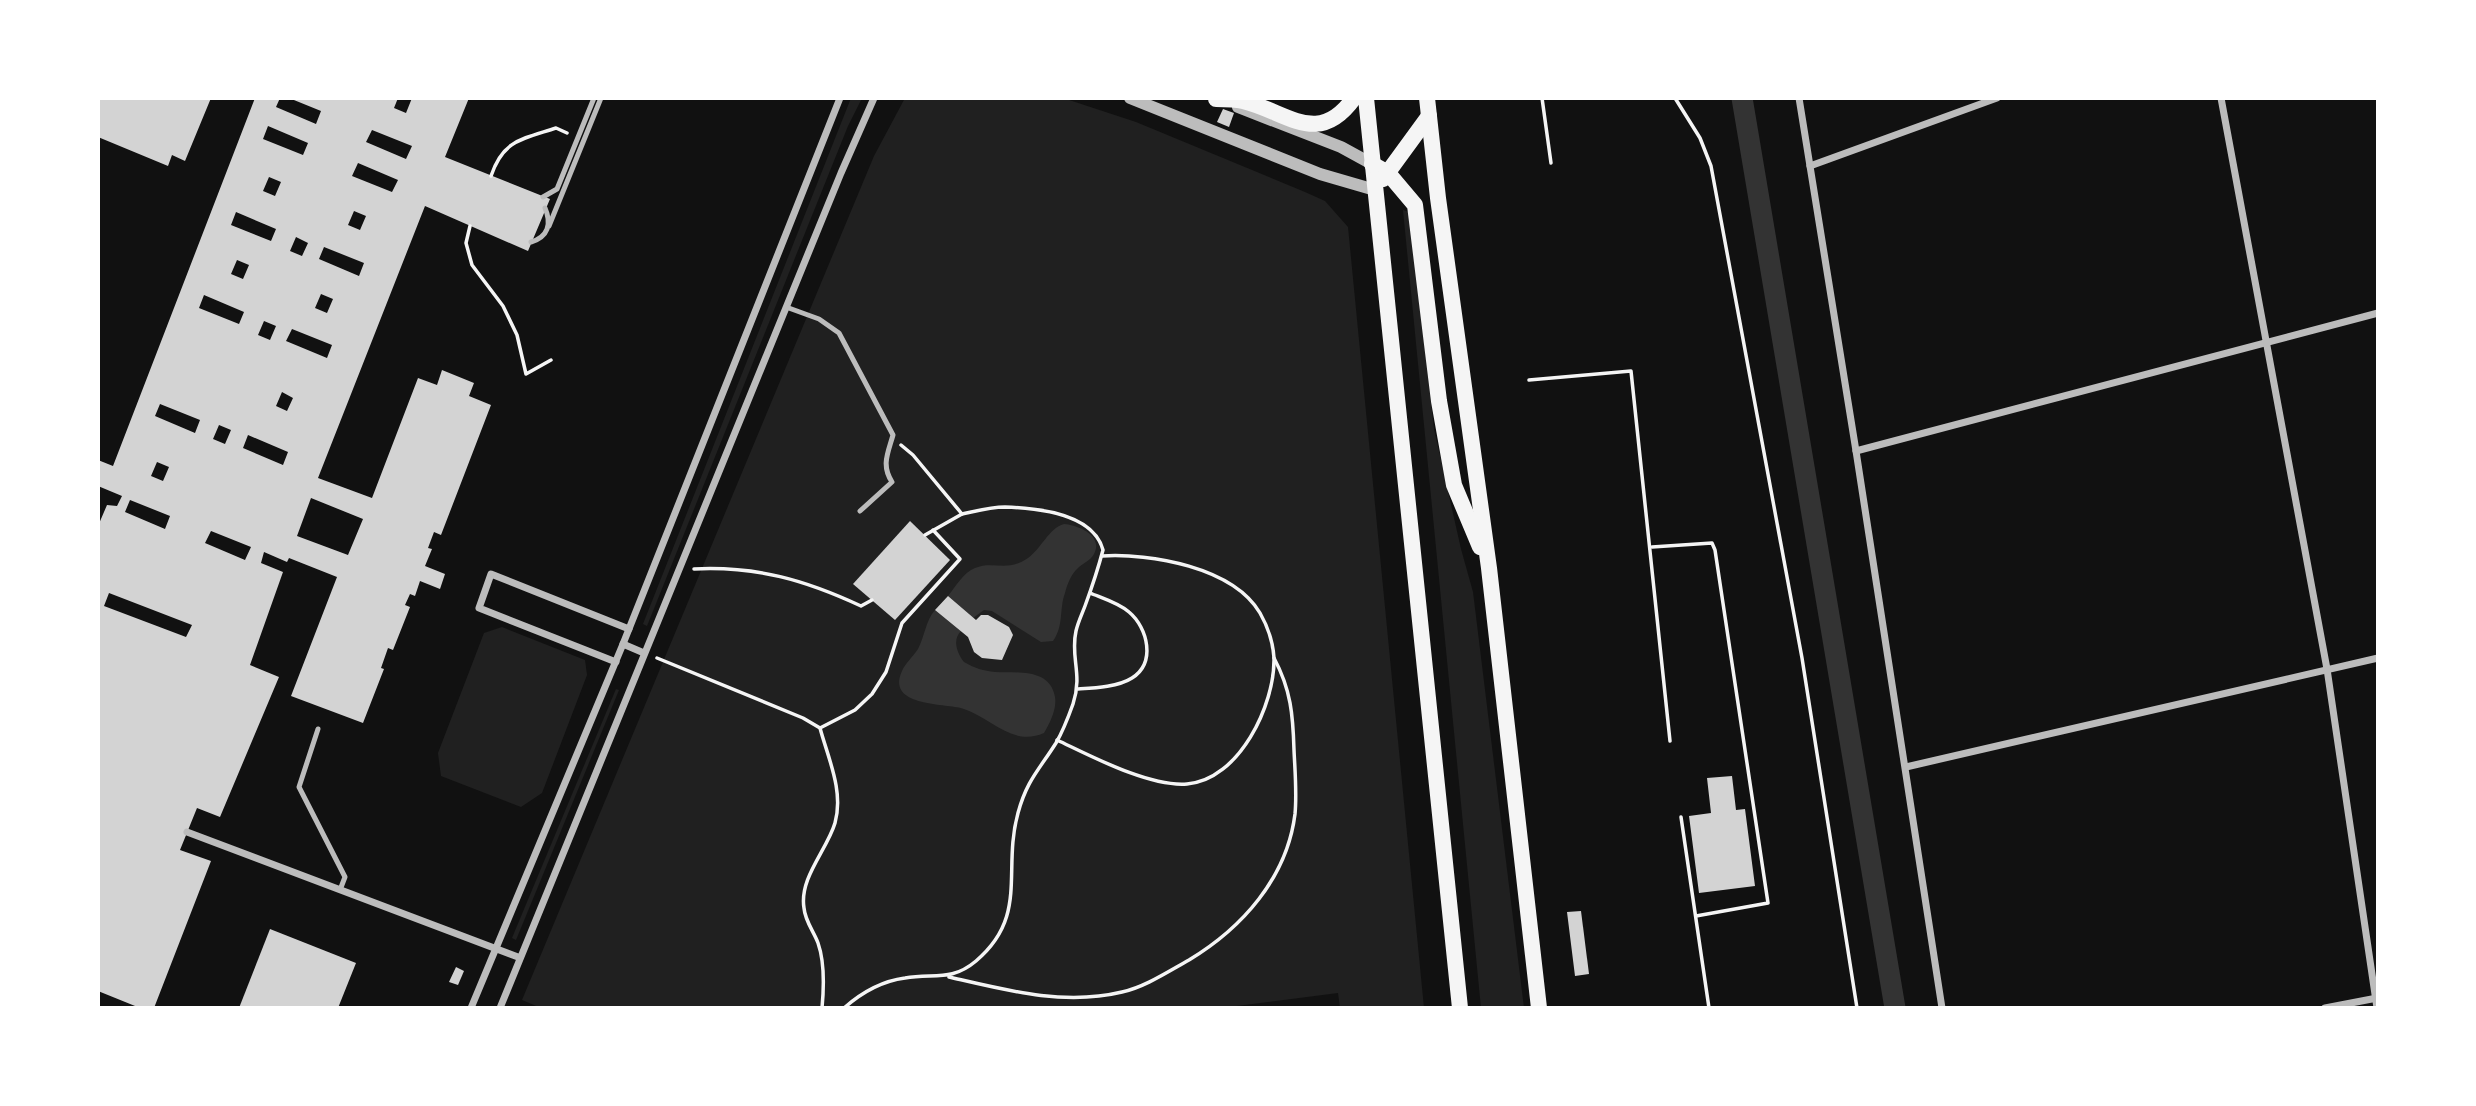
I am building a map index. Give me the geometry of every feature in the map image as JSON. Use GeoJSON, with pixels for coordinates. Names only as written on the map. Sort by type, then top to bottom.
{"type":"FeatureCollection","features":[{"type":"Feature","properties":{"kind":"highway"},"geometry":{"type":"LineString","coordinates":[[1215,98],[1242,100],[1314,126],[1332,120],[1346,110],[1354,98]]}},
{"type":"Feature","properties":{"kind":"highway"},"geometry":{"type":"LineString","coordinates":[[1366,98],[1460,1008]]}},
{"type":"Feature","properties":{"kind":"highway"},"geometry":{"type":"LineString","coordinates":[[1427,98],[1438,198],[1489,568],[1539,1008]]}},
{"type":"Feature","properties":{"kind":"highway"},"geometry":{"type":"LineString","coordinates":[[1375,190],[1429,116]]}},
{"type":"Feature","properties":{"kind":"highway"},"geometry":{"type":"LineString","coordinates":[[1372,164],[1388,173],[1415,205],[1439,401],[1454,485],[1489,568]]}},
{"type":"Feature","properties":{"kind":"street"},"geometry":{"type":"LineString","coordinates":[[471,1008],[616,662],[840,98]]}},
{"type":"Feature","properties":{"kind":"street"},"geometry":{"type":"LineString","coordinates":[[500,1008],[678,569],[874,98]]}},
{"type":"Feature","properties":{"kind":"street"},"geometry":{"type":"LineString","coordinates":[[1130,98],[1320,174],[1375,190]]}},
{"type":"Feature","properties":{"kind":"street"},"geometry":{"type":"LineString","coordinates":[[1215,98],[1341,147],[1372,164]]}},
{"type":"Feature","properties":{"kind":"street"},"geometry":{"type":"LineString","coordinates":[[1798,98],[1856,451],[1942,1008]]}},
{"type":"Feature","properties":{"kind":"street"},"geometry":{"type":"LineString","coordinates":[[1810,166],[1997,98]]}},
{"type":"Feature","properties":{"kind":"street"},"geometry":{"type":"LineString","coordinates":[[2221,98],[2264,343],[2327,669],[2377,1008]]}},
{"type":"Feature","properties":{"kind":"street"},"geometry":{"type":"LineString","coordinates":[[1856,451],[2378,313]]}},
{"type":"Feature","properties":{"kind":"street"},"geometry":{"type":"LineString","coordinates":[[616,662],[479,608],[491,574],[629,629]]}},
{"type":"Feature","properties":{"kind":"street"},"geometry":{"type":"LineString","coordinates":[[623,644],[644,653]]}},
{"type":"Feature","properties":{"kind":"street"},"geometry":{"type":"LineString","coordinates":[[1906,767],[2378,658]]}},
{"type":"Feature","properties":{"kind":"street"},"geometry":{"type":"LineString","coordinates":[[187,832],[519,957]]}},
{"type":"Feature","properties":{"kind":"street"},"geometry":{"type":"LineString","coordinates":[[2325,1008],[2376,998]]}},
{"type":"Feature","properties":{"kind":"lane"},"geometry":{"type":"LineString","coordinates":[[585,98],[589,110]]}},
{"type":"Feature","properties":{"kind":"lane"},"geometry":{"type":"LineString","coordinates":[[544,197],[557,189],[594,98]]}},
{"type":"Feature","properties":{"kind":"lane"},"geometry":{"type":"LineString","coordinates":[[531,242],[540,239],[549,226],[601,98]]}},
{"type":"Feature","properties":{"kind":"lane"},"geometry":{"type":"LineString","coordinates":[[545,208],[549,226]]}},
{"type":"Feature","properties":{"kind":"lane"},"geometry":{"type":"LineString","coordinates":[[786,307],[819,319],[839,333],[893,435],[886,472],[892,482],[860,511]]}},
{"type":"Feature","properties":{"kind":"lane"},"geometry":{"type":"LineString","coordinates":[[318,729],[299,787],[345,877],[340,890]]}},
{"type":"Feature","properties":{"kind":"path"},"geometry":{"type":"LineString","coordinates":[[1542,98],[1551,163]]}},
{"type":"Feature","properties":{"kind":"path"},"geometry":{"type":"LineString","coordinates":[[1675,98],[1700,138],[1711,166],[1802,658],[1857,1008]]}},
{"type":"Feature","properties":{"kind":"path"},"geometry":{"type":"LineString","coordinates":[[491,176],[497,158],[507,147],[556,128]]}},
{"type":"Feature","properties":{"kind":"path"},"geometry":{"type":"LineString","coordinates":[[470,226],[466,243],[472,265],[503,306],[517,335],[526,374],[551,359]]}},
{"type":"Feature","properties":{"kind":"path"},"geometry":{"type":"LineString","coordinates":[[1529,380],[1631,371],[1670,741]]}},
{"type":"Feature","properties":{"kind":"path"},"geometry":{"type":"LineString","coordinates":[[893,435],[962,514]]}},
{"type":"Feature","properties":{"kind":"path"},"geometry":{"type":"LineString","coordinates":[[925,535],[962,514],[1004,507],[1048,513],[1087,525],[1099,537],[1103,550],[1076,630],[1074,647],[1078,689],[1057,740],[1032,776],[1017,816],[1011,860],[1012,900],[1001,931],[977,960],[964,970],[948,976]]}},
{"type":"Feature","properties":{"kind":"path"},"geometry":{"type":"LineString","coordinates":[[820,727],[855,710],[872,694],[886,672],[902,623],[960,559],[933,530]]}},
{"type":"Feature","properties":{"kind":"path"},"geometry":{"type":"LineString","coordinates":[[1651,547],[1703,542],[1712,543],[1715,550],[1768,902],[1696,916]]}},
{"type":"Feature","properties":{"kind":"path"},"geometry":{"type":"LineString","coordinates":[[1057,740],[1126,770],[1166,783],[1189,784],[1216,774],[1235,757],[1251,737],[1263,713],[1272,683],[1274,658],[1270,635],[1259,611],[1244,593],[1221,579],[1173,562],[1147,557],[1101,556]]}},
{"type":"Feature","properties":{"kind":"path"},"geometry":{"type":"LineString","coordinates":[[678,569],[726,567],[777,574],[808,583],[862,606],[872,600]]}},
{"type":"Feature","properties":{"kind":"path"},"geometry":{"type":"LineString","coordinates":[[1078,689],[1094,688],[1133,678],[1144,666],[1147,653],[1147,640],[1129,612],[1090,593]]}},
{"type":"Feature","properties":{"kind":"path"},"geometry":{"type":"LineString","coordinates":[[644,653],[820,727],[835,776],[835,821],[806,886],[803,907],[818,943],[822,962],[822,1008]]}},
{"type":"Feature","properties":{"kind":"path"},"geometry":{"type":"LineString","coordinates":[[844,1008],[858,996],[890,981],[913,977],[948,976],[1046,996],[1124,992],[1179,966],[1203,951],[1241,920],[1258,901],[1271,882],[1290,837],[1295,815],[1296,790],[1292,704],[1285,680],[1274,658]]}},
{"type":"Feature","properties":{"kind":"path"},"geometry":{"type":"LineString","coordinates":[[1681,817],[1709,1008]]}},
{"type":"Feature","properties":{"kind":"shaded area"},"geometry":{"type":"Polygon","coordinates":[[[851,98],[862,98],[848,126],[647,626],[643,624],[851,98]]]}},
{"type":"Feature","properties":{"kind":"shaded area"},"geometry":{"type":"Polygon","coordinates":[[[905,98],[1063,98],[1136,122],[1325,201],[1348,227],[1424,1008],[1340,1008],[1338,993],[1221,1008],[541,1008],[522,1000],[874,156],[905,98]]]}},
{"type":"Feature","properties":{"kind":"shaded area"},"geometry":{"type":"Polygon","coordinates":[[[1403,210],[1409,212],[1434,429],[1473,592],[1524,1008],[1481,1008],[1403,210]]]}},
{"type":"Feature","properties":{"kind":"shaded area"},"geometry":{"type":"Polygon","coordinates":[[[1064,524],[1088,532],[1096,547],[1094,554],[1076,570],[1070,580],[1063,599],[1059,629],[1053,641],[1041,642],[992,611],[984,610],[973,618],[948,596],[971,570],[988,565],[1007,566],[1020,562],[1033,554],[1054,530],[1064,524]]]}},
{"type":"Feature","properties":{"kind":"shaded area"},"geometry":{"type":"Polygon","coordinates":[[[935,610],[961,631],[956,646],[964,662],[983,670],[1031,674],[1047,681],[1055,697],[1055,706],[1044,733],[1033,736],[1012,734],[964,709],[921,702],[902,692],[899,683],[902,671],[918,649],[935,610]]]}},
{"type":"Feature","properties":{"kind":"shaded area"},"geometry":{"type":"Polygon","coordinates":[[[502,627],[585,660],[587,675],[542,793],[521,807],[441,776],[438,753],[484,633],[502,627]]]}},
{"type":"Feature","properties":{"kind":"shaded area"},"geometry":{"type":"Polygon","coordinates":[[[616,689],[619,690],[516,940],[512,938],[616,689]]]}},
{"type":"Feature","properties":{"kind":"building"},"geometry":{"type":"Polygon","coordinates":[[[98,98],[211,98],[185,161],[172,155],[168,166],[98,137],[98,98]]]}},
{"type":"Feature","properties":{"kind":"building"},"geometry":{"type":"Polygon","coordinates":[[[255,98],[280,98],[276,107],[316,124],[321,111],[289,98],[398,98],[394,108],[406,113],[412,98],[469,98],[445,157],[550,199],[528,251],[425,206],[318,478],[372,498],[418,378],[437,385],[442,370],[474,383],[469,396],[491,405],[441,535],[434,532],[428,548],[432,549],[425,566],[445,574],[440,589],[420,581],[415,596],[410,594],[405,605],[410,607],[393,650],[388,648],[381,668],[384,669],[363,723],[291,696],[337,577],[289,558],[287,562],[264,552],[261,563],[283,572],[250,665],[279,677],[220,817],[197,808],[180,850],[211,861],[154,1008],[140,1008],[98,991],[98,526],[107,505],[117,506],[122,496],[98,486],[98,460],[113,466],[255,98]],[[268,126],[263,139],[303,155],[308,143],[268,126]],[[372,130],[366,142],[406,159],[412,146],[372,130]],[[358,163],[352,176],[392,192],[398,180],[358,163]],[[269,177],[263,191],[275,196],[281,182],[269,177]],[[354,211],[348,225],[360,230],[366,216],[354,211]],[[236,212],[231,225],[271,241],[276,229],[236,212]],[[296,237],[290,251],[302,256],[308,243],[296,237]],[[324,247],[319,259],[359,276],[364,263],[324,247]],[[237,260],[231,274],[243,279],[249,265],[237,260]],[[321,294],[315,308],[327,313],[333,299],[321,294]],[[204,295],[199,308],[239,324],[244,312],[204,295]],[[264,321],[258,335],[270,340],[276,326],[264,321]],[[292,329],[286,341],[327,358],[332,345],[292,329]],[[282,392],[276,406],[287,411],[293,398],[282,392]],[[160,404],[155,416],[195,433],[200,420],[160,404]],[[219,425],[213,439],[225,444],[231,430],[219,425]],[[248,435],[243,448],[283,465],[288,452],[248,435]],[[157,462],[151,476],[163,481],[169,467],[157,462]],[[311,498],[297,536],[348,555],[363,519],[311,498]],[[130,500],[125,512],[165,529],[170,516],[130,500]],[[211,531],[205,543],[245,560],[251,547],[211,531]],[[109,593],[104,606],[186,637],[192,625],[109,593]]]}},
{"type":"Feature","properties":{"kind":"building"},"geometry":{"type":"Polygon","coordinates":[[[1223,109],[1234,113],[1229,127],[1217,122],[1223,109]]]}},
{"type":"Feature","properties":{"kind":"building"},"geometry":{"type":"Polygon","coordinates":[[[910,521],[950,560],[895,620],[853,584],[910,521]]]}},
{"type":"Feature","properties":{"kind":"building"},"geometry":{"type":"Polygon","coordinates":[[[948,596],[976,620],[981,615],[988,615],[1009,627],[1013,635],[1002,660],[982,658],[974,652],[968,637],[935,610],[948,596]]]}},
{"type":"Feature","properties":{"kind":"building"},"geometry":{"type":"Polygon","coordinates":[[[1732,776],[1736,810],[1745,809],[1755,886],[1699,893],[1689,816],[1711,813],[1707,778],[1732,776]]]}},
{"type":"Feature","properties":{"kind":"building"},"geometry":{"type":"Polygon","coordinates":[[[1581,911],[1589,974],[1575,976],[1567,912],[1581,911]]]}},
{"type":"Feature","properties":{"kind":"building"},"geometry":{"type":"Polygon","coordinates":[[[270,929],[356,963],[338,1008],[239,1008],[270,929]]]}},
{"type":"Feature","properties":{"kind":"building"},"geometry":{"type":"Polygon","coordinates":[[[456,967],[464,971],[458,985],[449,982],[456,967]]]}},
{"type":"Feature","properties":{"kind":"waterway"},"geometry":{"type":"LineString","coordinates":[[1742,98],[1895,1008]]}}]}
